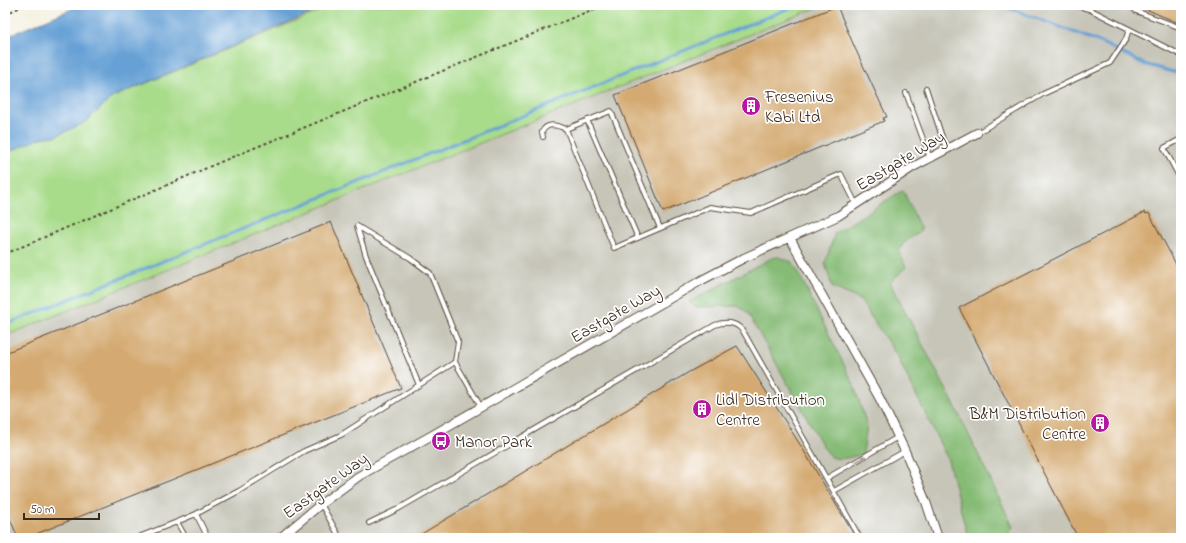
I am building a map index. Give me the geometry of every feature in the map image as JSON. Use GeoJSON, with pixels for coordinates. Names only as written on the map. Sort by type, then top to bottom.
{"type":"FeatureCollection","features":[{"type":"Feature","properties":{"kind":"street","name":"Eastgate Way"},"geometry":{"type":"LineString","coordinates":[[280,538],[321,504],[359,476],[702,280],[744,258],[838,216],[913,167],[977,133]]}},
{"type":"Feature","properties":{"kind":"street"},"geometry":{"type":"LineString","coordinates":[[790,238],[880,399],[905,451],[926,502],[938,538]]}},
{"type":"Feature","properties":{"kind":"lane"},"geometry":{"type":"LineString","coordinates":[[1074,5],[1089,9],[1181,55]]}},
{"type":"Feature","properties":{"kind":"lane"},"geometry":{"type":"LineString","coordinates":[[1131,5],[1136,11],[1181,28]]}},
{"type":"Feature","properties":{"kind":"lane"},"geometry":{"type":"LineString","coordinates":[[977,133],[1043,94],[1110,63],[1126,39],[1128,28]]}},
{"type":"Feature","properties":{"kind":"lane"},"geometry":{"type":"LineString","coordinates":[[926,88],[946,149]]}},
{"type":"Feature","properties":{"kind":"lane"},"geometry":{"type":"LineString","coordinates":[[906,93],[930,158]]}},
{"type":"Feature","properties":{"kind":"lane"},"geometry":{"type":"LineString","coordinates":[[566,129],[611,112],[660,228]]}},
{"type":"Feature","properties":{"kind":"lane"},"geometry":{"type":"LineString","coordinates":[[587,120],[638,238]]}},
{"type":"Feature","properties":{"kind":"lane"},"geometry":{"type":"LineString","coordinates":[[543,137],[542,132],[544,128],[549,126],[556,124],[566,129],[614,248],[710,207],[751,213],[841,174],[856,204]]}},
{"type":"Feature","properties":{"kind":"lane"},"geometry":{"type":"LineString","coordinates":[[1181,139],[1164,148],[1181,180]]}},
{"type":"Feature","properties":{"kind":"lane"},"geometry":{"type":"LineString","coordinates":[[419,385],[366,256],[358,226],[410,258],[430,273],[458,342],[455,362],[481,407]]}},
{"type":"Feature","properties":{"kind":"lane"},"geometry":{"type":"LineString","coordinates":[[368,523],[398,509],[716,325],[727,322],[737,325],[743,331],[860,538]]}},
{"type":"Feature","properties":{"kind":"lane"},"geometry":{"type":"LineString","coordinates":[[136,538],[196,514],[304,451],[341,435],[455,362]]}},
{"type":"Feature","properties":{"kind":"lane"},"geometry":{"type":"LineString","coordinates":[[827,478],[898,437]]}},
{"type":"Feature","properties":{"kind":"lane"},"geometry":{"type":"LineString","coordinates":[[834,491],[905,451]]}},
{"type":"Feature","properties":{"kind":"lane"},"geometry":{"type":"LineString","coordinates":[[321,504],[340,538]]}},
{"type":"Feature","properties":{"kind":"lane"},"geometry":{"type":"LineString","coordinates":[[196,514],[208,538]]}},
{"type":"Feature","properties":{"kind":"lane"},"geometry":{"type":"LineString","coordinates":[[177,522],[186,538]]}},
{"type":"Feature","properties":{"kind":"path"},"geometry":{"type":"LineString","coordinates":[[5,14],[25,5]]}},
{"type":"Feature","properties":{"kind":"path"},"geometry":{"type":"LineString","coordinates":[[5,254],[237,155],[604,5]]}},
{"type":"Feature","properties":{"kind":"shaded area"},"geometry":{"type":"Polygon","coordinates":[[[823,5],[1181,5],[1181,538],[5,538],[5,336],[823,5]]]}},
{"type":"Feature","properties":{"kind":"green space"},"geometry":{"type":"Polygon","coordinates":[[[334,5],[823,5],[5,336],[5,155],[8,152],[44,137],[56,136],[84,123],[113,97],[334,5]]]}},
{"type":"Feature","properties":{"kind":"green space"},"geometry":{"type":"Polygon","coordinates":[[[903,190],[921,230],[903,244],[899,251],[906,267],[890,283],[955,406],[1013,527],[1006,538],[968,538],[948,460],[897,356],[860,300],[832,287],[825,263],[835,233],[903,190]]]}},
{"type":"Feature","properties":{"kind":"green space"},"geometry":{"type":"Polygon","coordinates":[[[778,257],[792,262],[798,272],[853,383],[867,425],[863,454],[842,459],[833,458],[829,455],[747,312],[738,306],[695,307],[689,302],[772,258],[778,257]]]}},
{"type":"Feature","properties":{"kind":"water"},"geometry":{"type":"Polygon","coordinates":[[[81,5],[330,5],[113,97],[84,123],[56,136],[44,137],[8,152],[5,155],[5,37],[81,5]]]}},
{"type":"Feature","properties":{"kind":"building"},"geometry":{"type":"Polygon","coordinates":[[[1136,5],[1181,5],[1181,24],[1136,5]]]}},
{"type":"Feature","properties":{"kind":"building","name":"Fresenius Kabi Ltd"},"geometry":{"type":"Polygon","coordinates":[[[837,6],[887,117],[883,118],[884,121],[663,212],[615,95],[837,6]]]}},
{"type":"Feature","properties":{"kind":"building","name":"B&M Distribution Centre"},"geometry":{"type":"Polygon","coordinates":[[[1145,212],[1146,214],[1149,213],[1181,274],[1181,538],[1078,538],[959,308],[1145,212]]]}},
{"type":"Feature","properties":{"kind":"building"},"geometry":{"type":"Polygon","coordinates":[[[331,222],[401,388],[26,538],[18,538],[5,507],[5,353],[331,222]]]}},
{"type":"Feature","properties":{"kind":"building","name":"Lidl Distribution Centre"},"geometry":{"type":"Polygon","coordinates":[[[737,346],[801,446],[856,538],[415,538],[689,372],[737,346]]]}},
{"type":"Feature","properties":{"kind":"waterway"},"geometry":{"type":"LineString","coordinates":[[5,325],[797,5]]}},
{"type":"Feature","properties":{"kind":"waterway"},"geometry":{"type":"LineString","coordinates":[[1001,5],[1100,42],[1144,64],[1181,74]]}},
{"type":"Feature","properties":{"kind":"place","name":"Fresenius Kabi Ltd"},"geometry":{"type":"Point","coordinates":[751,106]}},
{"type":"Feature","properties":{"kind":"place","name":"Lidl Distribution Centre"},"geometry":{"type":"Point","coordinates":[702,409]}},
{"type":"Feature","properties":{"kind":"place","name":"B&M Distribution Centre"},"geometry":{"type":"Point","coordinates":[1100,423]}},
{"type":"Feature","properties":{"kind":"place","name":"Manor Park"},"geometry":{"type":"Point","coordinates":[441,441]}}]}
